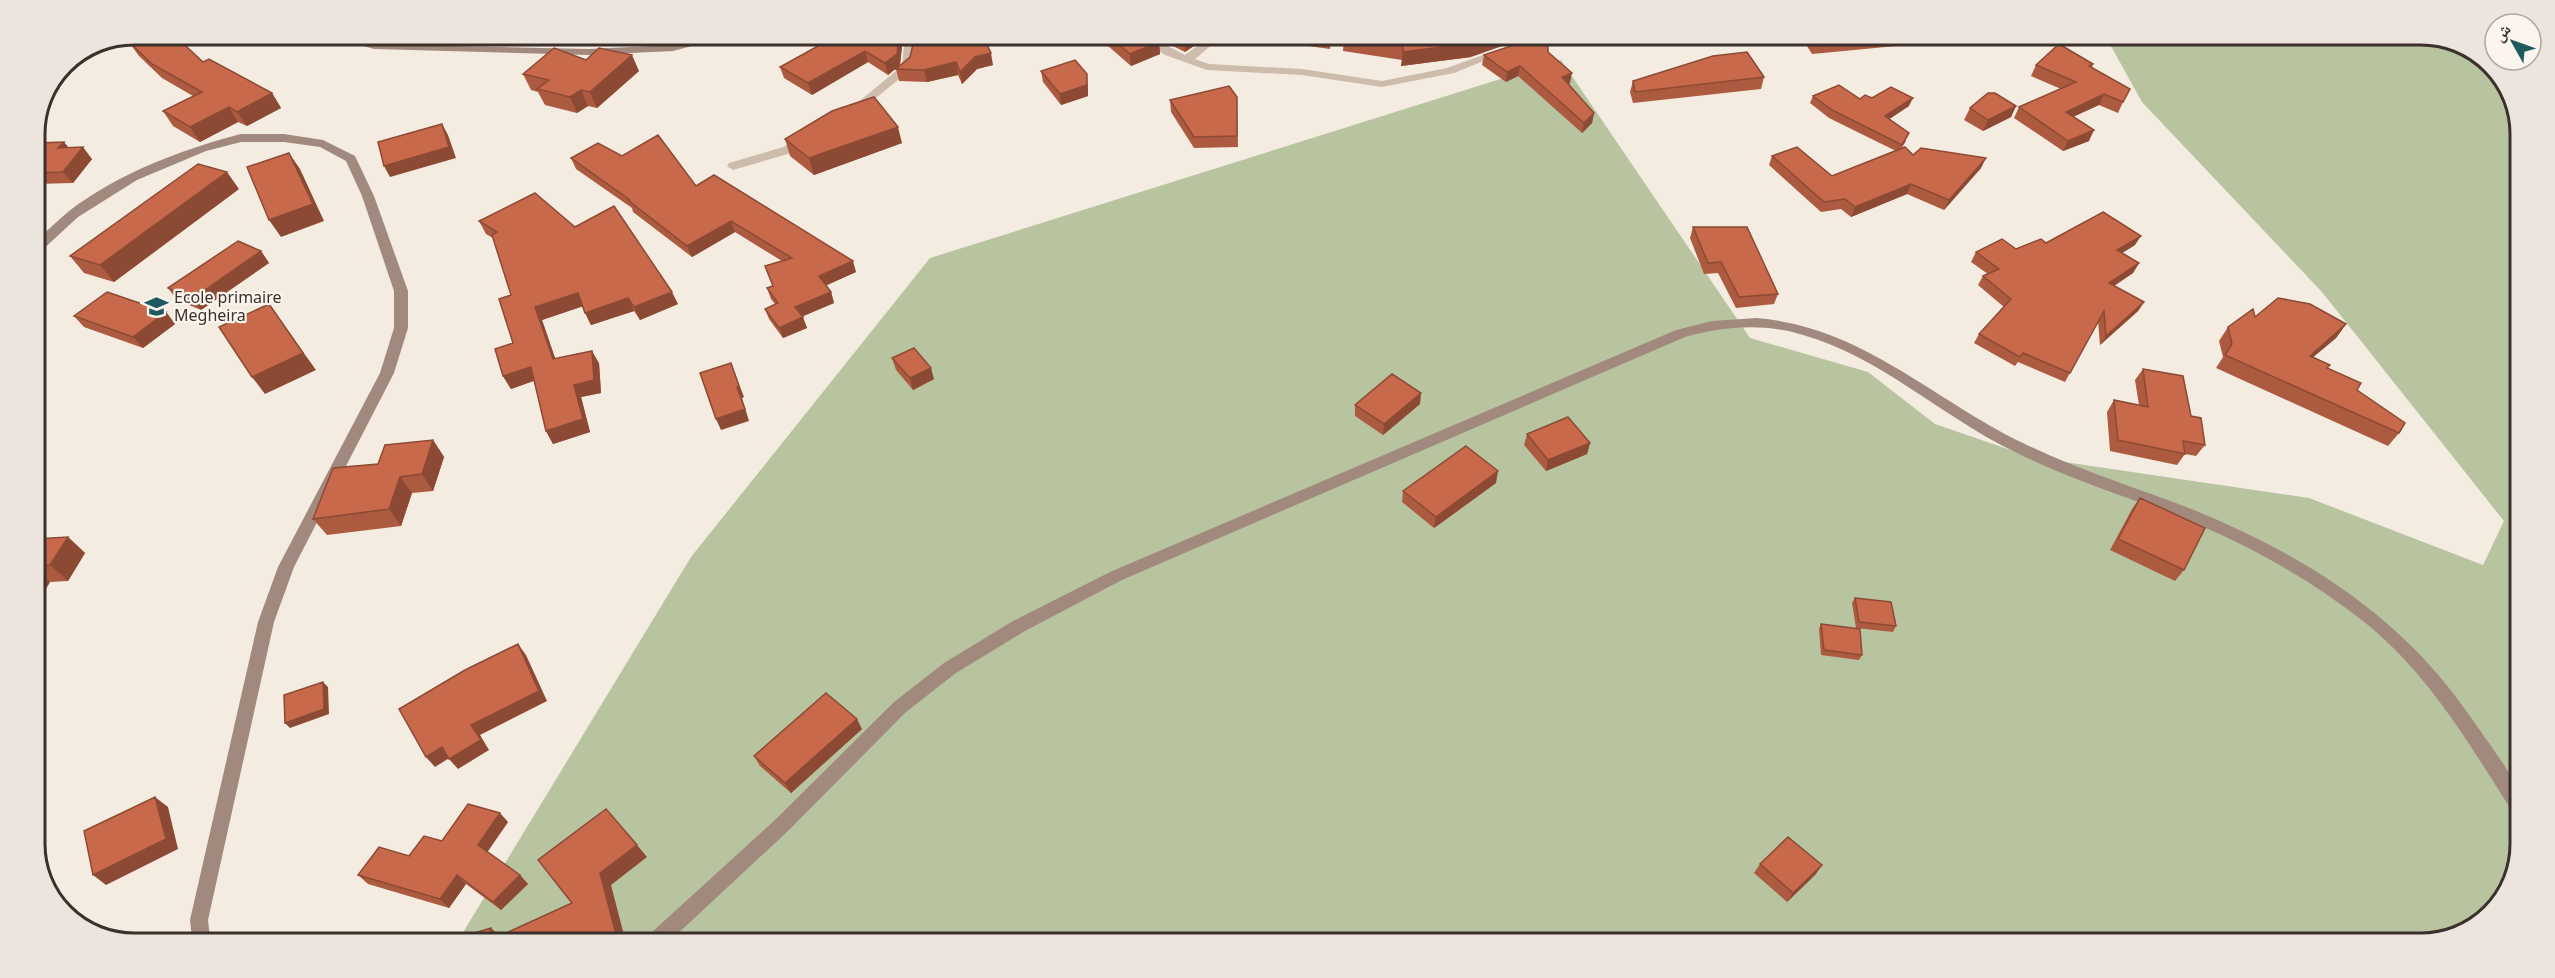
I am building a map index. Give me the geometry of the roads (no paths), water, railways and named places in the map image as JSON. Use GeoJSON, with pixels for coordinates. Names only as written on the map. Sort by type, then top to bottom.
{"type":"FeatureCollection","features":[{"type":"Feature","properties":{"kind":"main road"},"geometry":{"type":"LineString","coordinates":[[370,45],[589,52],[673,48],[686,45]]}},
{"type":"Feature","properties":{"kind":"main road"},"geometry":{"type":"LineString","coordinates":[[45,240],[74,214],[133,177],[201,148],[242,138],[284,138],[323,144],[351,159],[368,196],[401,291],[401,328],[387,373],[286,567],[266,622],[199,920],[200,933]]}},
{"type":"Feature","properties":{"kind":"main road"},"geometry":{"type":"LineString","coordinates":[[665,933],[782,825],[900,707],[950,668],[1019,626],[1116,576],[1681,333],[1717,322],[1754,321],[1805,330],[1861,352],[1963,418],[2016,447],[2095,481],[2209,523],[2281,556],[2389,633],[2430,673],[2510,793]]}},
{"type":"Feature","properties":{"kind":"street"},"geometry":{"type":"LineString","coordinates":[[842,117],[907,67],[911,45]]}},
{"type":"Feature","properties":{"kind":"street"},"geometry":{"type":"LineString","coordinates":[[1156,45],[1169,53],[1207,67],[1302,72],[1382,84],[1450,71],[1520,45]]}},
{"type":"Feature","properties":{"kind":"street"},"geometry":{"type":"LineString","coordinates":[[1187,59],[1205,45]]}},
{"type":"Feature","properties":{"kind":"street"},"geometry":{"type":"LineString","coordinates":[[732,166],[787,150],[815,134]]}},
{"type":"Feature","properties":{"kind":"place","name":"Ecole primaire Megheira"},"geometry":{"type":"Point","coordinates":[156,306]}}]}
